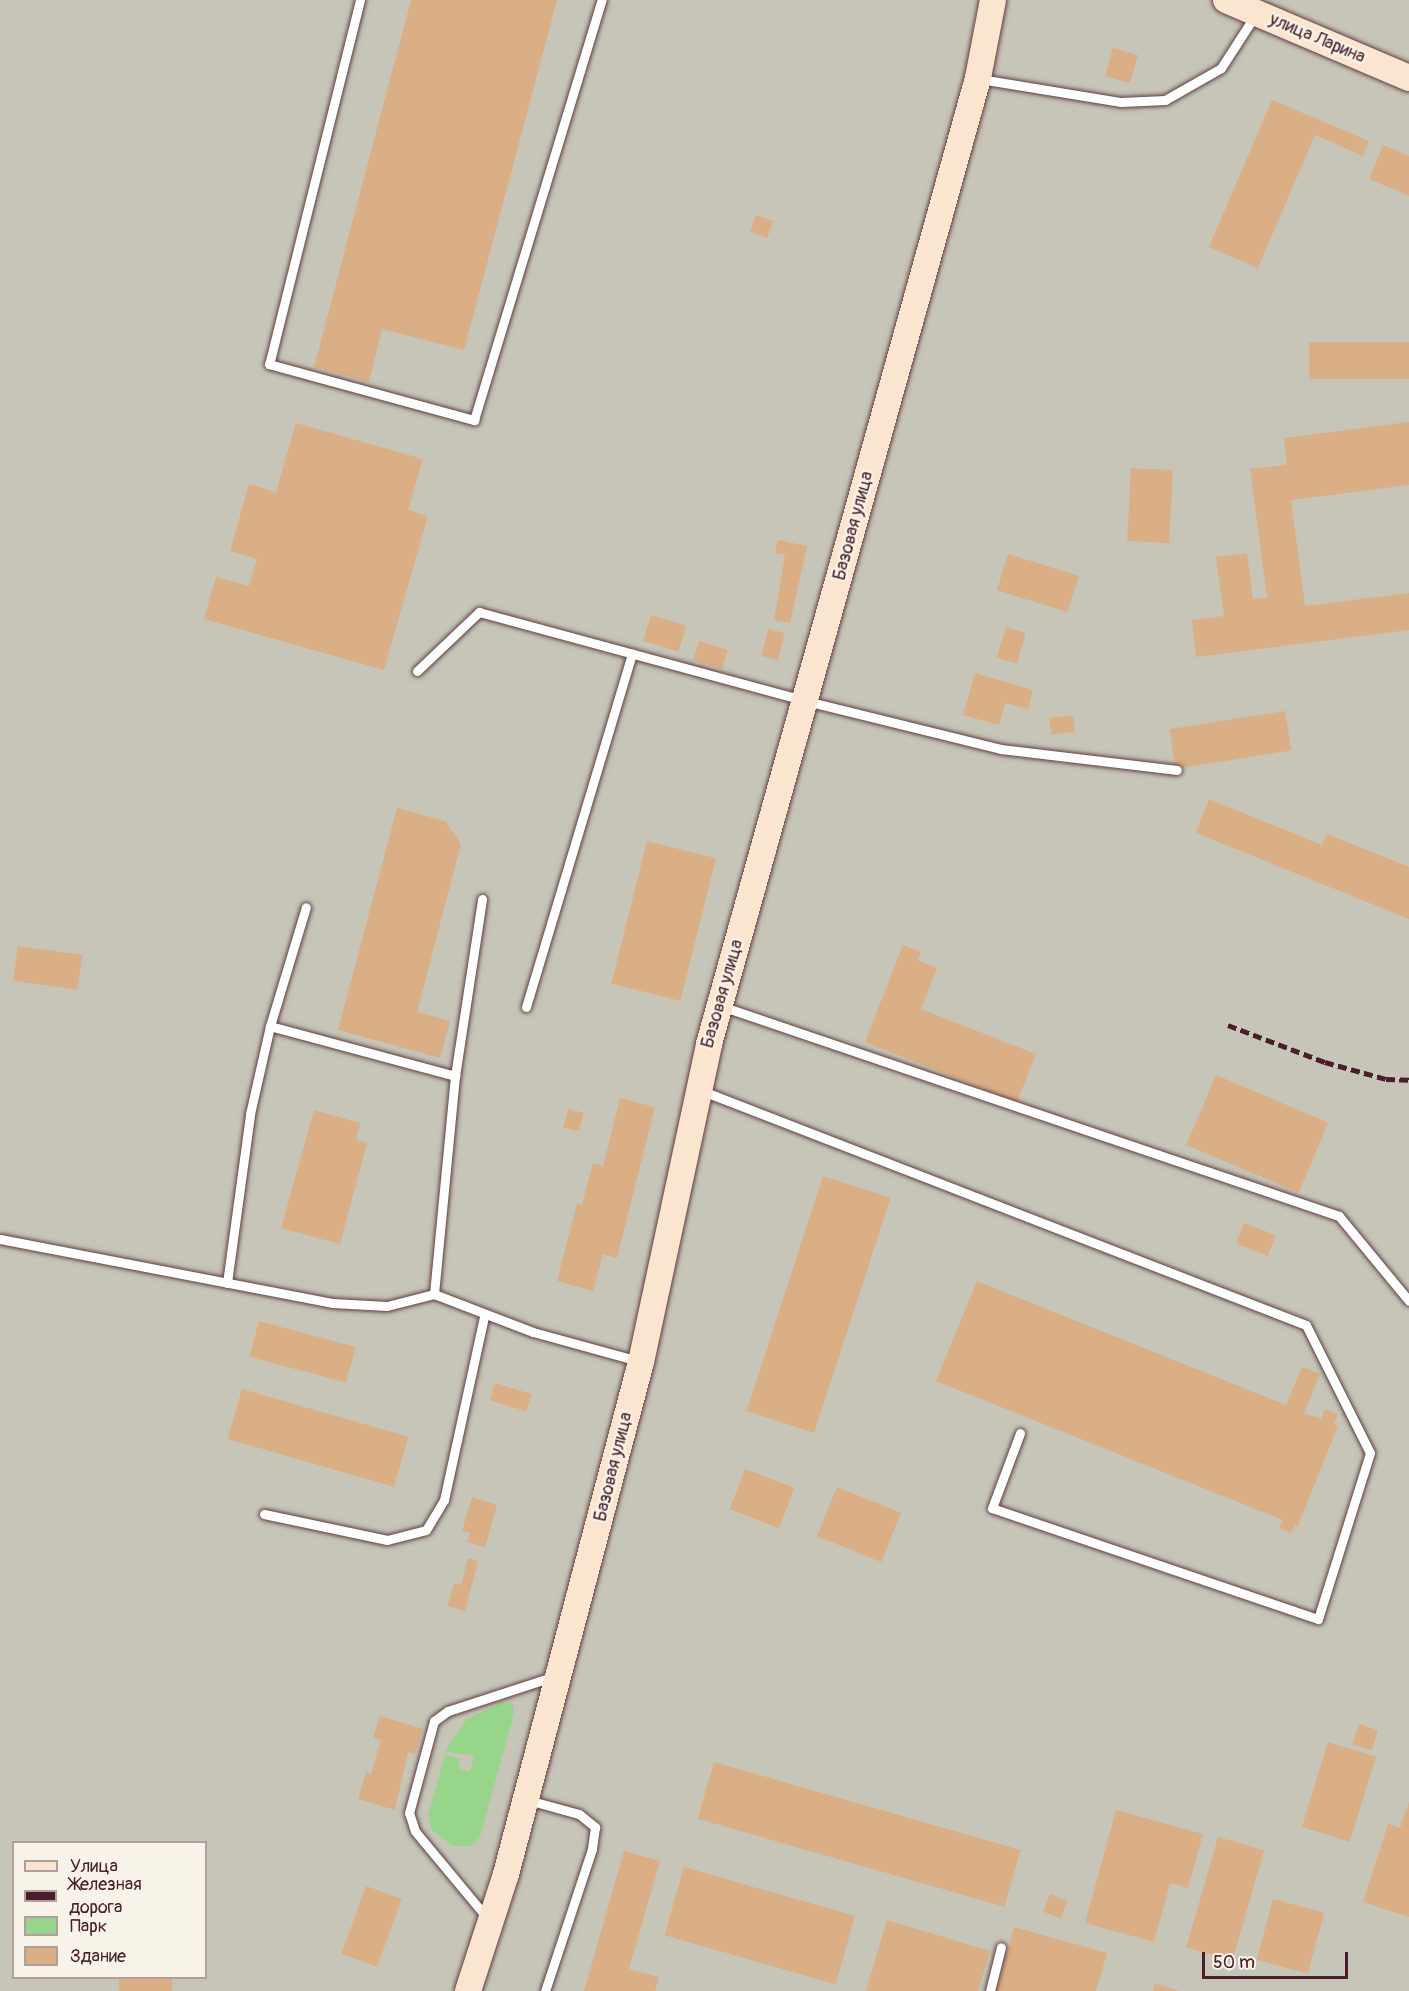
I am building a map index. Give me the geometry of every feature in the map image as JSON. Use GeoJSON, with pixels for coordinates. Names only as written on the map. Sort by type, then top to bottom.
{"type":"FeatureCollection","features":[{"type":"Feature","properties":{"kind":"street","name":"Базовая улица"},"geometry":{"type":"LineString","coordinates":[[468,1991],[526,1800],[560,1674],[641,1362],[698,1089],[978,78],[993,0]]}},
{"type":"Feature","properties":{"kind":"street","name":"улица Ларина"},"geometry":{"type":"LineString","coordinates":[[1226,0],[1409,78]]}},
{"type":"Feature","properties":{"kind":"lane"},"geometry":{"type":"LineString","coordinates":[[360,0],[269,364],[474,420],[602,0]]}},
{"type":"Feature","properties":{"kind":"lane"},"geometry":{"type":"LineString","coordinates":[[978,78],[1121,102],[1165,100],[1221,68],[1257,13]]}},
{"type":"Feature","properties":{"kind":"lane"},"geometry":{"type":"LineString","coordinates":[[417,671],[479,612],[806,701],[1000,749],[1177,770]]}},
{"type":"Feature","properties":{"kind":"lane"},"geometry":{"type":"LineString","coordinates":[[526,1007],[632,654]]}},
{"type":"Feature","properties":{"kind":"lane"},"geometry":{"type":"LineString","coordinates":[[434,1294],[455,1076],[482,899]]}},
{"type":"Feature","properties":{"kind":"lane"},"geometry":{"type":"LineString","coordinates":[[227,1283],[250,1114],[270,1026],[306,907]]}},
{"type":"Feature","properties":{"kind":"lane"},"geometry":{"type":"LineString","coordinates":[[720,1006],[1339,1216],[1409,1301]]}},
{"type":"Feature","properties":{"kind":"lane"},"geometry":{"type":"LineString","coordinates":[[270,1026],[455,1076]]}},
{"type":"Feature","properties":{"kind":"lane"},"geometry":{"type":"LineString","coordinates":[[698,1089],[1306,1324],[1370,1453],[1318,1619],[992,1508],[1020,1433]]}},
{"type":"Feature","properties":{"kind":"lane"},"geometry":{"type":"LineString","coordinates":[[0,1239],[332,1303],[387,1306],[434,1294],[484,1316],[641,1362]]}},
{"type":"Feature","properties":{"kind":"lane"},"geometry":{"type":"LineString","coordinates":[[264,1514],[387,1539],[426,1530],[444,1500],[484,1316]]}},
{"type":"Feature","properties":{"kind":"lane"},"geometry":{"type":"LineString","coordinates":[[490,1922],[415,1831],[409,1813],[434,1721],[448,1711],[560,1674]]}},
{"type":"Feature","properties":{"kind":"lane"},"geometry":{"type":"LineString","coordinates":[[526,1800],[579,1814],[596,1827],[592,1849],[545,1991]]}},
{"type":"Feature","properties":{"kind":"lane"},"geometry":{"type":"LineString","coordinates":[[990,1991],[1001,1947]]}},
{"type":"Feature","properties":{"kind":"shaded area"},"geometry":{"type":"Polygon","coordinates":[[[0,0],[1409,0],[1409,1991],[0,1991],[0,0]]]}},
{"type":"Feature","properties":{"kind":"green space"},"geometry":{"type":"Polygon","coordinates":[[[503,1702],[513,1704],[514,1713],[480,1837],[471,1846],[453,1846],[432,1830],[428,1815],[445,1755],[460,1759],[458,1769],[470,1772],[474,1755],[446,1752],[448,1746],[467,1719],[503,1702]]]}},
{"type":"Feature","properties":{"kind":"building"},"geometry":{"type":"Polygon","coordinates":[[[411,0],[557,0],[464,350],[382,329],[369,382],[314,367],[411,0]]]}},
{"type":"Feature","properties":{"kind":"building"},"geometry":{"type":"Polygon","coordinates":[[[1113,48],[1138,55],[1130,83],[1105,76],[1113,48]]]}},
{"type":"Feature","properties":{"kind":"building"},"geometry":{"type":"Polygon","coordinates":[[[1272,100],[1369,141],[1363,156],[1315,135],[1258,268],[1209,247],[1272,100]]]}},
{"type":"Feature","properties":{"kind":"building"},"geometry":{"type":"Polygon","coordinates":[[[1383,145],[1409,156],[1409,196],[1369,179],[1383,145]]]}},
{"type":"Feature","properties":{"kind":"building"},"geometry":{"type":"Polygon","coordinates":[[[756,215],[773,221],[767,238],[750,232],[756,215]]]}},
{"type":"Feature","properties":{"kind":"building"},"geometry":{"type":"Polygon","coordinates":[[[1309,342],[1409,342],[1409,379],[1309,379],[1309,342]]]}},
{"type":"Feature","properties":{"kind":"building"},"geometry":{"type":"Polygon","coordinates":[[[1409,422],[1409,485],[1291,500],[1305,606],[1409,593],[1409,630],[1196,657],[1192,620],[1224,616],[1216,557],[1247,553],[1253,599],[1267,598],[1250,469],[1287,465],[1284,438],[1409,422]]]}},
{"type":"Feature","properties":{"kind":"building"},"geometry":{"type":"Polygon","coordinates":[[[296,423],[423,459],[408,510],[428,516],[384,670],[204,619],[216,577],[249,586],[257,559],[230,551],[249,484],[276,492],[296,423]]]}},
{"type":"Feature","properties":{"kind":"building"},"geometry":{"type":"Polygon","coordinates":[[[1131,468],[1173,470],[1169,543],[1127,541],[1131,468]]]}},
{"type":"Feature","properties":{"kind":"building"},"geometry":{"type":"Polygon","coordinates":[[[778,540],[807,546],[790,623],[774,620],[785,555],[775,553],[778,540]]]}},
{"type":"Feature","properties":{"kind":"building"},"geometry":{"type":"Polygon","coordinates":[[[1008,554],[1079,576],[1068,612],[997,590],[1008,554]]]}},
{"type":"Feature","properties":{"kind":"building"},"geometry":{"type":"Polygon","coordinates":[[[651,615],[686,626],[678,652],[643,641],[651,615]]]}},
{"type":"Feature","properties":{"kind":"building"},"geometry":{"type":"Polygon","coordinates":[[[1006,627],[1026,633],[1017,664],[997,658],[1006,627]]]}},
{"type":"Feature","properties":{"kind":"building"},"geometry":{"type":"Polygon","coordinates":[[[768,629],[785,633],[778,660],[762,656],[768,629]]]}},
{"type":"Feature","properties":{"kind":"building"},"geometry":{"type":"Polygon","coordinates":[[[699,641],[728,650],[722,669],[693,660],[699,641]]]}},
{"type":"Feature","properties":{"kind":"building"},"geometry":{"type":"Polygon","coordinates":[[[975,673],[1033,690],[1028,709],[1005,703],[999,725],[963,715],[975,673]]]}},
{"type":"Feature","properties":{"kind":"building"},"geometry":{"type":"Polygon","coordinates":[[[1285,711],[1291,751],[1176,769],[1169,729],[1285,711]]]}},
{"type":"Feature","properties":{"kind":"building"},"geometry":{"type":"Polygon","coordinates":[[[1073,715],[1075,732],[1051,735],[1049,718],[1073,715]]]}},
{"type":"Feature","properties":{"kind":"building"},"geometry":{"type":"Polygon","coordinates":[[[1209,799],[1322,845],[1327,834],[1409,867],[1409,919],[1196,833],[1209,799]]]}},
{"type":"Feature","properties":{"kind":"building"},"geometry":{"type":"Polygon","coordinates":[[[397,808],[445,821],[461,844],[417,1012],[450,1021],[440,1058],[338,1030],[397,808]]]}},
{"type":"Feature","properties":{"kind":"building"},"geometry":{"type":"Polygon","coordinates":[[[647,841],[716,858],[680,1001],[611,984],[647,841]]]}},
{"type":"Feature","properties":{"kind":"building"},"geometry":{"type":"Polygon","coordinates":[[[903,945],[921,952],[917,960],[937,968],[921,1009],[1036,1054],[1017,1102],[865,1042],[903,945]]]}},
{"type":"Feature","properties":{"kind":"building"},"geometry":{"type":"Polygon","coordinates":[[[18,946],[82,955],[77,990],[13,981],[18,946]]]}},
{"type":"Feature","properties":{"kind":"building"},"geometry":{"type":"Polygon","coordinates":[[[1216,1075],[1328,1123],[1299,1193],[1186,1145],[1216,1075]]]}},
{"type":"Feature","properties":{"kind":"building"},"geometry":{"type":"Polygon","coordinates":[[[620,1098],[655,1107],[617,1258],[603,1254],[593,1291],[557,1281],[577,1204],[582,1205],[593,1163],[603,1166],[620,1098]]]}},
{"type":"Feature","properties":{"kind":"building"},"geometry":{"type":"Polygon","coordinates":[[[568,1109],[584,1113],[579,1131],[563,1127],[568,1109]]]}},
{"type":"Feature","properties":{"kind":"building"},"geometry":{"type":"Polygon","coordinates":[[[314,1110],[360,1123],[356,1140],[367,1143],[340,1244],[281,1228],[314,1110]]]}},
{"type":"Feature","properties":{"kind":"building"},"geometry":{"type":"Polygon","coordinates":[[[823,1176],[891,1198],[814,1433],[747,1411],[823,1176]]]}},
{"type":"Feature","properties":{"kind":"building"},"geometry":{"type":"Polygon","coordinates":[[[1244,1223],[1276,1235],[1268,1256],[1236,1244],[1244,1223]]]}},
{"type":"Feature","properties":{"kind":"building"},"geometry":{"type":"Polygon","coordinates":[[[977,1281],[1286,1405],[1302,1367],[1320,1374],[1304,1413],[1321,1419],[1325,1409],[1338,1414],[1334,1424],[1338,1426],[1298,1526],[1295,1525],[1291,1533],[1279,1528],[1283,1520],[936,1381],[977,1281]]]}},
{"type":"Feature","properties":{"kind":"building"},"geometry":{"type":"Polygon","coordinates":[[[259,1321],[356,1347],[346,1383],[249,1357],[259,1321]]]}},
{"type":"Feature","properties":{"kind":"building"},"geometry":{"type":"Polygon","coordinates":[[[495,1383],[531,1394],[526,1411],[490,1400],[495,1383]]]}},
{"type":"Feature","properties":{"kind":"building"},"geometry":{"type":"Polygon","coordinates":[[[242,1389],[408,1437],[394,1487],[228,1439],[242,1389]]]}},
{"type":"Feature","properties":{"kind":"building"},"geometry":{"type":"Polygon","coordinates":[[[745,1469],[794,1488],[779,1528],[730,1509],[745,1469]]]}},
{"type":"Feature","properties":{"kind":"building"},"geometry":{"type":"Polygon","coordinates":[[[837,1487],[901,1513],[881,1562],[817,1536],[837,1487]]]}},
{"type":"Feature","properties":{"kind":"building"},"geometry":{"type":"Polygon","coordinates":[[[472,1497],[497,1505],[485,1547],[467,1542],[470,1533],[462,1531],[472,1497]]]}},
{"type":"Feature","properties":{"kind":"building"},"geometry":{"type":"Polygon","coordinates":[[[468,1558],[478,1561],[465,1611],[448,1606],[454,1583],[461,1585],[468,1558]]]}},
{"type":"Feature","properties":{"kind":"building"},"geometry":{"type":"Polygon","coordinates":[[[380,1716],[423,1729],[415,1754],[408,1752],[395,1810],[358,1799],[366,1772],[371,1774],[381,1740],[373,1738],[380,1716]]]}},
{"type":"Feature","properties":{"kind":"building"},"geometry":{"type":"Polygon","coordinates":[[[1359,1724],[1378,1730],[1372,1750],[1353,1744],[1359,1724]]]}},
{"type":"Feature","properties":{"kind":"building"},"geometry":{"type":"Polygon","coordinates":[[[1328,1742],[1376,1757],[1350,1842],[1302,1827],[1328,1742]]]}},
{"type":"Feature","properties":{"kind":"building"},"geometry":{"type":"Polygon","coordinates":[[[714,1762],[1021,1850],[1004,1907],[698,1819],[714,1762]]]}},
{"type":"Feature","properties":{"kind":"building"},"geometry":{"type":"Polygon","coordinates":[[[1409,1802],[1409,1917],[1363,1902],[1388,1824],[1400,1828],[1409,1802]]]}},
{"type":"Feature","properties":{"kind":"building"},"geometry":{"type":"Polygon","coordinates":[[[1116,1810],[1203,1834],[1188,1888],[1170,1883],[1154,1942],[1085,1923],[1116,1810]]]}},
{"type":"Feature","properties":{"kind":"building"},"geometry":{"type":"Polygon","coordinates":[[[1218,1837],[1264,1850],[1232,1961],[1186,1948],[1218,1837]]]}},
{"type":"Feature","properties":{"kind":"building"},"geometry":{"type":"Polygon","coordinates":[[[624,1851],[660,1861],[629,1969],[659,1977],[655,1991],[584,1991],[624,1851]]]}},
{"type":"Feature","properties":{"kind":"building"},"geometry":{"type":"Polygon","coordinates":[[[684,1867],[855,1916],[836,1984],[664,1935],[684,1867]]]}},
{"type":"Feature","properties":{"kind":"building"},"geometry":{"type":"Polygon","coordinates":[[[366,1886],[402,1899],[377,1967],[341,1954],[366,1886]]]}},
{"type":"Feature","properties":{"kind":"building"},"geometry":{"type":"Polygon","coordinates":[[[1050,1894],[1068,1901],[1061,1919],[1043,1912],[1050,1894]]]}},
{"type":"Feature","properties":{"kind":"building"},"geometry":{"type":"Polygon","coordinates":[[[1273,1899],[1324,1913],[1308,1974],[1257,1960],[1273,1899]]]}},
{"type":"Feature","properties":{"kind":"building"},"geometry":{"type":"Polygon","coordinates":[[[887,1920],[990,1951],[978,1991],[866,1991],[887,1920]]]}},
{"type":"Feature","properties":{"kind":"building"},"geometry":{"type":"Polygon","coordinates":[[[1014,1927],[1107,1953],[1096,1991],[996,1991],[1014,1927]]]}},
{"type":"Feature","properties":{"kind":"building"},"geometry":{"type":"Polygon","coordinates":[[[119,1979],[172,1979],[172,1991],[119,1991],[119,1979]]]}},
{"type":"Feature","properties":{"kind":"building"},"geometry":{"type":"Polygon","coordinates":[[[1155,1984],[1177,1990],[1177,1991],[1153,1991],[1155,1984]]]}},
{"type":"Feature","properties":{"kind":"railway"},"geometry":{"type":"LineString","coordinates":[[1228,1025],[1325,1062],[1386,1079],[1409,1080]]}}]}
